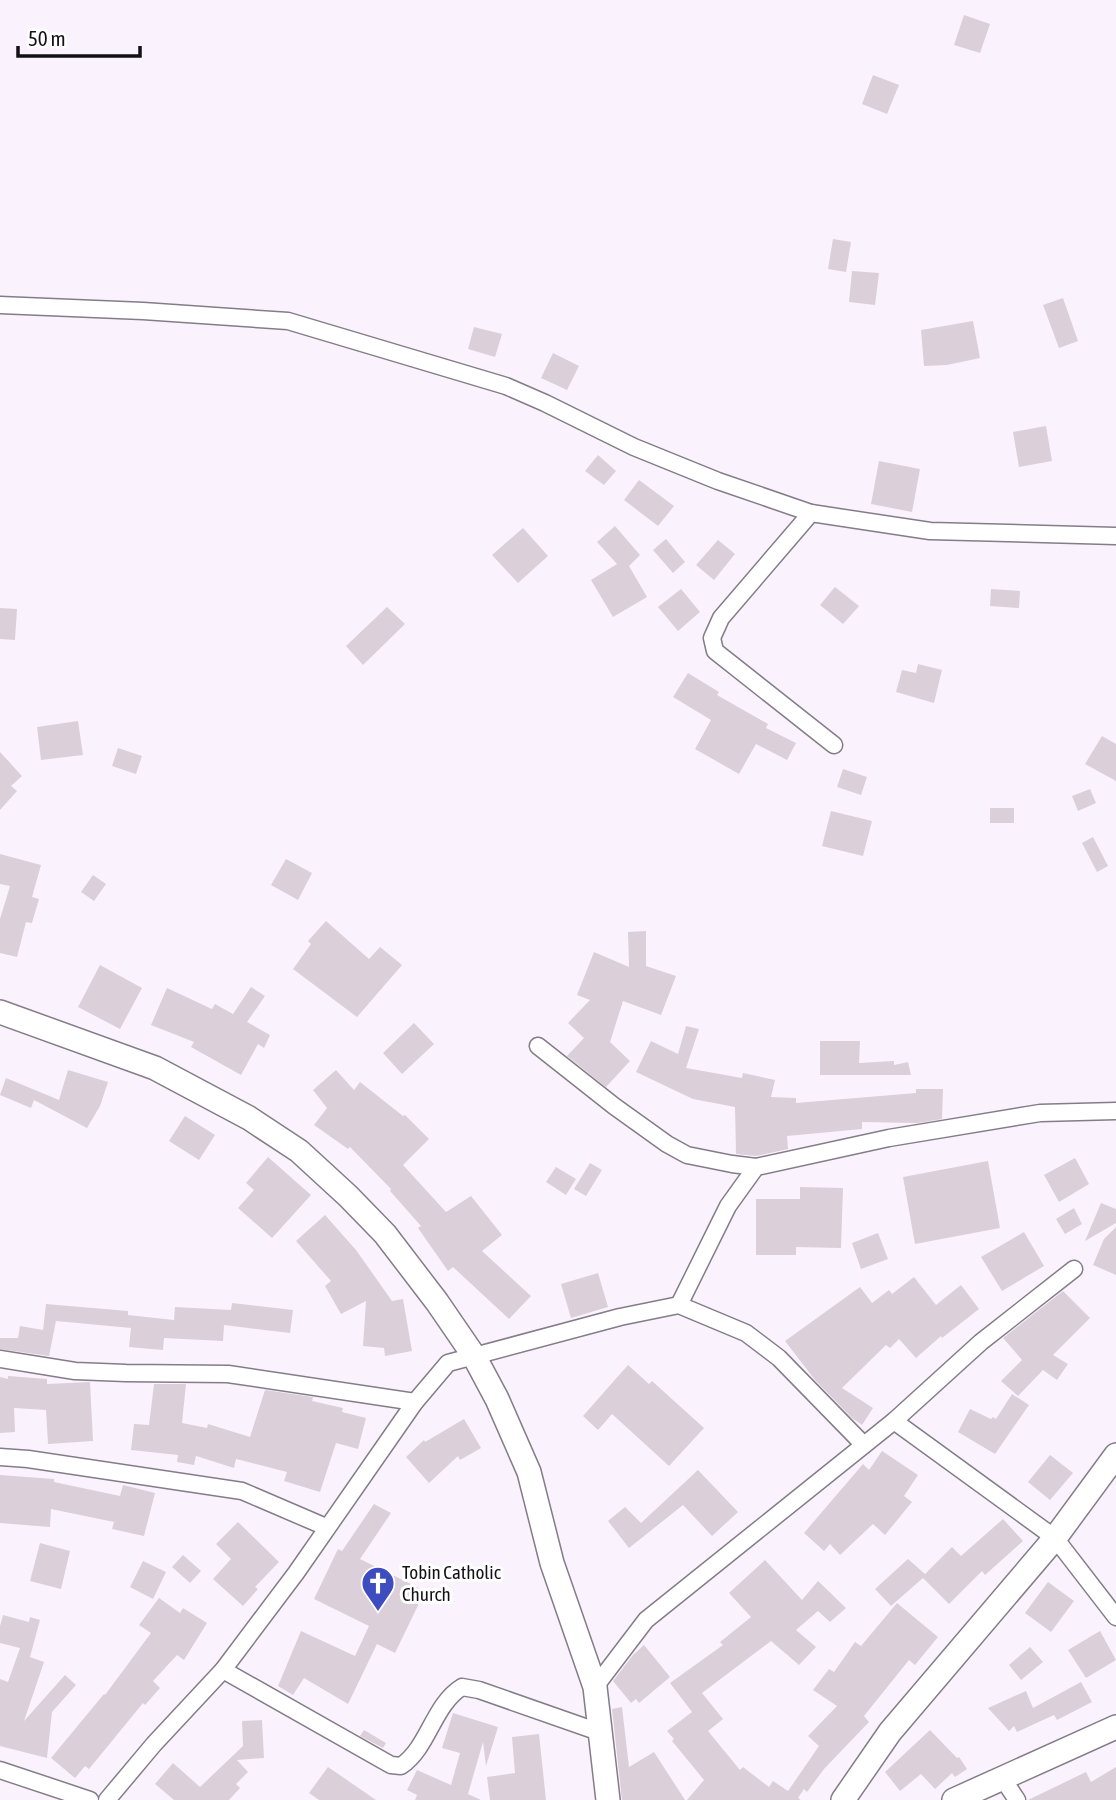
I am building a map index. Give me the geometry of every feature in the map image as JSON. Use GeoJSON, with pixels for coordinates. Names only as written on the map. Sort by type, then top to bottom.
{"type":"FeatureCollection","features":[{"type":"Feature","properties":{"kind":"main road"},"geometry":{"type":"LineString","coordinates":[[0,1012],[155,1068],[249,1118],[299,1151],[385,1234],[474,1356],[497,1399],[529,1472],[552,1563],[595,1687],[608,1800]]}},
{"type":"Feature","properties":{"kind":"main road"},"geometry":{"type":"LineString","coordinates":[[843,1800],[890,1732],[1055,1538],[1116,1455]]}},
{"type":"Feature","properties":{"kind":"main road"},"geometry":{"type":"LineString","coordinates":[[954,1800],[1116,1727]]}},
{"type":"Feature","properties":{"kind":"street"},"geometry":{"type":"LineString","coordinates":[[0,305],[289,321],[506,386],[634,447],[718,481],[811,513],[930,531],[1116,536]]}},
{"type":"Feature","properties":{"kind":"street"},"geometry":{"type":"LineString","coordinates":[[811,513],[721,618],[712,638],[715,651],[834,745]]}},
{"type":"Feature","properties":{"kind":"street"},"geometry":{"type":"LineString","coordinates":[[538,1046],[667,1144],[687,1154],[756,1167],[889,1138],[1040,1113],[1116,1111]]}},
{"type":"Feature","properties":{"kind":"street"},"geometry":{"type":"LineString","coordinates":[[679,1305],[727,1206],[756,1167]]}},
{"type":"Feature","properties":{"kind":"street"},"geometry":{"type":"LineString","coordinates":[[595,1687],[646,1619],[762,1529],[894,1421],[981,1342],[1074,1269]]}},
{"type":"Feature","properties":{"kind":"street"},"geometry":{"type":"LineString","coordinates":[[107,1800],[222,1670],[296,1573],[415,1402],[447,1363],[620,1317],[679,1305],[746,1333],[779,1358],[863,1444]]}},
{"type":"Feature","properties":{"kind":"street"},"geometry":{"type":"LineString","coordinates":[[0,1359],[75,1371],[228,1374],[415,1402]]}},
{"type":"Feature","properties":{"kind":"street"},"geometry":{"type":"LineString","coordinates":[[894,1421],[1055,1538],[1116,1618]]}},
{"type":"Feature","properties":{"kind":"street"},"geometry":{"type":"LineString","coordinates":[[0,1457],[242,1491],[326,1527]]}},
{"type":"Feature","properties":{"kind":"street"},"geometry":{"type":"LineString","coordinates":[[222,1670],[391,1765],[401,1766],[411,1759],[452,1694],[463,1687],[479,1690],[599,1732]]}},
{"type":"Feature","properties":{"kind":"street"},"geometry":{"type":"LineString","coordinates":[[0,1770],[90,1800]]}},
{"type":"Feature","properties":{"kind":"street"},"geometry":{"type":"LineString","coordinates":[[1003,1779],[1017,1800]]}},
{"type":"Feature","properties":{"kind":"building"},"geometry":{"type":"Polygon","coordinates":[[[964,15],[990,24],[980,53],[954,45],[964,15]]]}},
{"type":"Feature","properties":{"kind":"building"},"geometry":{"type":"Polygon","coordinates":[[[873,75],[899,85],[887,114],[862,104],[873,75]]]}},
{"type":"Feature","properties":{"kind":"building"},"geometry":{"type":"Polygon","coordinates":[[[833,239],[851,242],[846,272],[828,269],[833,239]]]}},
{"type":"Feature","properties":{"kind":"building"},"geometry":{"type":"Polygon","coordinates":[[[852,271],[879,273],[875,305],[849,302],[852,271]]]}},
{"type":"Feature","properties":{"kind":"building"},"geometry":{"type":"Polygon","coordinates":[[[1063,298],[1078,341],[1059,348],[1043,305],[1063,298]]]}},
{"type":"Feature","properties":{"kind":"building"},"geometry":{"type":"Polygon","coordinates":[[[973,321],[980,358],[947,365],[924,366],[921,330],[973,321]]]}},
{"type":"Feature","properties":{"kind":"building"},"geometry":{"type":"Polygon","coordinates":[[[474,327],[502,334],[495,357],[468,349],[474,327]]]}},
{"type":"Feature","properties":{"kind":"building"},"geometry":{"type":"Polygon","coordinates":[[[553,353],[579,366],[567,390],[541,378],[553,353]]]}},
{"type":"Feature","properties":{"kind":"building"},"geometry":{"type":"Polygon","coordinates":[[[1046,426],[1052,461],[1019,467],[1013,432],[1046,426]]]}},
{"type":"Feature","properties":{"kind":"building"},"geometry":{"type":"Polygon","coordinates":[[[598,455],[616,471],[604,485],[585,471],[598,455]]]}},
{"type":"Feature","properties":{"kind":"building"},"geometry":{"type":"Polygon","coordinates":[[[879,461],[920,469],[912,512],[871,504],[879,461]]]}},
{"type":"Feature","properties":{"kind":"building"},"geometry":{"type":"Polygon","coordinates":[[[639,480],[674,506],[658,526],[624,500],[639,480]]]}},
{"type":"Feature","properties":{"kind":"building"},"geometry":{"type":"Polygon","coordinates":[[[615,526],[640,555],[629,566],[647,597],[613,617],[591,580],[617,564],[597,542],[615,526]]]}},
{"type":"Feature","properties":{"kind":"building"},"geometry":{"type":"Polygon","coordinates":[[[523,528],[548,556],[518,583],[492,555],[523,528]]]}},
{"type":"Feature","properties":{"kind":"building"},"geometry":{"type":"Polygon","coordinates":[[[666,539],[685,562],[673,573],[653,550],[666,539]]]}},
{"type":"Feature","properties":{"kind":"building"},"geometry":{"type":"Polygon","coordinates":[[[718,540],[735,554],[714,580],[696,565],[718,540]]]}},
{"type":"Feature","properties":{"kind":"building"},"geometry":{"type":"Polygon","coordinates":[[[835,587],[859,606],[843,624],[820,605],[835,587]]]}},
{"type":"Feature","properties":{"kind":"building"},"geometry":{"type":"Polygon","coordinates":[[[681,589],[700,612],[678,631],[658,607],[681,589]]]}},
{"type":"Feature","properties":{"kind":"building"},"geometry":{"type":"Polygon","coordinates":[[[991,589],[1020,591],[1019,608],[990,606],[991,589]]]}},
{"type":"Feature","properties":{"kind":"building"},"geometry":{"type":"Polygon","coordinates":[[[387,607],[405,624],[363,665],[346,646],[387,607]]]}},
{"type":"Feature","properties":{"kind":"building"},"geometry":{"type":"Polygon","coordinates":[[[0,608],[17,609],[15,640],[0,639],[0,608]]]}},
{"type":"Feature","properties":{"kind":"building"},"geometry":{"type":"Polygon","coordinates":[[[918,664],[942,670],[934,703],[896,692],[902,670],[916,673],[918,664]]]}},
{"type":"Feature","properties":{"kind":"building"},"geometry":{"type":"Polygon","coordinates":[[[688,673],[719,692],[717,695],[768,724],[766,728],[796,743],[787,760],[756,744],[739,774],[695,749],[711,720],[673,697],[688,673]]]}},
{"type":"Feature","properties":{"kind":"building"},"geometry":{"type":"Polygon","coordinates":[[[78,721],[83,755],[41,760],[37,727],[78,721]]]}},
{"type":"Feature","properties":{"kind":"building"},"geometry":{"type":"Polygon","coordinates":[[[1102,736],[1116,744],[1116,781],[1085,764],[1102,736]]]}},
{"type":"Feature","properties":{"kind":"building"},"geometry":{"type":"Polygon","coordinates":[[[118,748],[142,756],[136,774],[112,766],[118,748]]]}},
{"type":"Feature","properties":{"kind":"building"},"geometry":{"type":"Polygon","coordinates":[[[0,752],[22,776],[11,786],[17,791],[0,810],[0,752]]]}},
{"type":"Feature","properties":{"kind":"building"},"geometry":{"type":"Polygon","coordinates":[[[843,769],[867,777],[861,795],[837,787],[843,769]]]}},
{"type":"Feature","properties":{"kind":"building"},"geometry":{"type":"Polygon","coordinates":[[[1090,789],[1096,803],[1078,811],[1072,796],[1090,789]]]}},
{"type":"Feature","properties":{"kind":"building"},"geometry":{"type":"Polygon","coordinates":[[[990,808],[1014,808],[1014,823],[990,823],[990,808]]]}},
{"type":"Feature","properties":{"kind":"building"},"geometry":{"type":"Polygon","coordinates":[[[831,811],[872,821],[863,856],[822,846],[831,811]]]}},
{"type":"Feature","properties":{"kind":"building"},"geometry":{"type":"Polygon","coordinates":[[[1093,837],[1108,866],[1097,872],[1082,843],[1093,837]]]}},
{"type":"Feature","properties":{"kind":"building"},"geometry":{"type":"Polygon","coordinates":[[[0,854],[41,865],[32,897],[39,899],[32,923],[26,922],[17,957],[0,953],[0,919],[10,886],[0,884],[0,854]]]}},
{"type":"Feature","properties":{"kind":"building"},"geometry":{"type":"Polygon","coordinates":[[[286,859],[312,873],[298,900],[271,885],[286,859]]]}},
{"type":"Feature","properties":{"kind":"building"},"geometry":{"type":"Polygon","coordinates":[[[93,875],[106,884],[94,901],[81,892],[93,875]]]}},
{"type":"Feature","properties":{"kind":"building"},"geometry":{"type":"Polygon","coordinates":[[[326,921],[369,959],[380,947],[402,965],[357,1017],[293,969],[311,944],[308,941],[326,921]]]}},
{"type":"Feature","properties":{"kind":"building"},"geometry":{"type":"Polygon","coordinates":[[[646,931],[646,966],[676,976],[661,1015],[623,1001],[610,1042],[630,1061],[606,1087],[567,1056],[584,1038],[568,1023],[590,1000],[577,995],[594,952],[629,967],[628,932],[646,931]]]}},
{"type":"Feature","properties":{"kind":"building"},"geometry":{"type":"Polygon","coordinates":[[[100,965],[142,988],[120,1029],[78,1007],[100,965]]]}},
{"type":"Feature","properties":{"kind":"building"},"geometry":{"type":"Polygon","coordinates":[[[251,987],[265,996],[247,1022],[270,1035],[264,1048],[258,1044],[241,1075],[191,1047],[194,1042],[151,1025],[167,988],[212,1009],[215,1004],[233,1014],[251,987]]]}},
{"type":"Feature","properties":{"kind":"building"},"geometry":{"type":"Polygon","coordinates":[[[414,1023],[434,1044],[402,1074],[383,1053],[414,1023]]]}},
{"type":"Feature","properties":{"kind":"building"},"geometry":{"type":"Polygon","coordinates":[[[686,1026],[699,1029],[686,1068],[742,1078],[743,1073],[775,1080],[771,1097],[796,1098],[796,1103],[916,1093],[916,1089],[943,1089],[942,1119],[918,1123],[862,1122],[862,1129],[787,1136],[788,1149],[756,1156],[736,1154],[735,1107],[693,1099],[636,1072],[651,1041],[678,1054],[686,1026]]]}},
{"type":"Feature","properties":{"kind":"building"},"geometry":{"type":"Polygon","coordinates":[[[820,1041],[860,1041],[859,1063],[894,1061],[894,1065],[908,1062],[911,1075],[820,1075],[820,1041]]]}},
{"type":"Feature","properties":{"kind":"building"},"geometry":{"type":"Polygon","coordinates":[[[68,1070],[108,1082],[100,1106],[87,1128],[34,1100],[31,1108],[0,1095],[6,1078],[59,1100],[68,1070]]]}},
{"type":"Feature","properties":{"kind":"building"},"geometry":{"type":"Polygon","coordinates":[[[336,1070],[354,1090],[360,1082],[405,1115],[429,1139],[403,1165],[446,1212],[471,1196],[502,1235],[482,1251],[531,1296],[509,1319],[453,1267],[448,1271],[418,1228],[421,1226],[391,1189],[350,1147],[348,1149],[314,1125],[327,1108],[313,1090],[336,1070]]]}},
{"type":"Feature","properties":{"kind":"building"},"geometry":{"type":"Polygon","coordinates":[[[185,1116],[215,1135],[199,1160],[169,1141],[185,1116]]]}},
{"type":"Feature","properties":{"kind":"building"},"geometry":{"type":"Polygon","coordinates":[[[268,1157],[311,1195],[272,1238],[238,1208],[254,1190],[246,1183],[268,1157]]]}},
{"type":"Feature","properties":{"kind":"building"},"geometry":{"type":"Polygon","coordinates":[[[1075,1158],[1089,1184],[1059,1202],[1044,1175],[1075,1158]]]}},
{"type":"Feature","properties":{"kind":"building"},"geometry":{"type":"Polygon","coordinates":[[[988,1161],[1000,1228],[915,1244],[903,1177],[988,1161]]]}},
{"type":"Feature","properties":{"kind":"building"},"geometry":{"type":"Polygon","coordinates":[[[590,1163],[602,1170],[586,1196],[574,1189],[590,1163]]]}},
{"type":"Feature","properties":{"kind":"building"},"geometry":{"type":"Polygon","coordinates":[[[556,1167],[576,1179],[566,1195],[546,1182],[556,1167]]]}},
{"type":"Feature","properties":{"kind":"building"},"geometry":{"type":"Polygon","coordinates":[[[800,1187],[843,1188],[841,1248],[796,1247],[796,1255],[756,1255],[756,1199],[800,1199],[800,1187]]]}},
{"type":"Feature","properties":{"kind":"building"},"geometry":{"type":"Polygon","coordinates":[[[1101,1203],[1116,1209],[1116,1223],[1085,1241],[1101,1203]]]}},
{"type":"Feature","properties":{"kind":"building"},"geometry":{"type":"Polygon","coordinates":[[[1074,1208],[1082,1224],[1065,1234],[1056,1219],[1074,1208]]]}},
{"type":"Feature","properties":{"kind":"building"},"geometry":{"type":"Polygon","coordinates":[[[325,1215],[356,1250],[392,1301],[403,1299],[412,1351],[385,1356],[384,1348],[363,1346],[366,1301],[341,1314],[325,1286],[331,1281],[296,1241],[325,1215]]]}},
{"type":"Feature","properties":{"kind":"building"},"geometry":{"type":"Polygon","coordinates":[[[1116,1227],[1116,1275],[1093,1265],[1104,1239],[1116,1227]]]}},
{"type":"Feature","properties":{"kind":"building"},"geometry":{"type":"Polygon","coordinates":[[[1024,1232],[1044,1266],[1002,1291],[981,1257],[1024,1232]]]}},
{"type":"Feature","properties":{"kind":"building"},"geometry":{"type":"Polygon","coordinates":[[[878,1233],[888,1259],[861,1269],[852,1243],[878,1233]]]}},
{"type":"Feature","properties":{"kind":"building"},"geometry":{"type":"Polygon","coordinates":[[[598,1273],[608,1307],[571,1318],[561,1284],[598,1273]]]}},
{"type":"Feature","properties":{"kind":"building"},"geometry":{"type":"Polygon","coordinates":[[[914,1277],[936,1305],[961,1285],[979,1309],[916,1358],[899,1339],[890,1348],[886,1345],[842,1388],[873,1408],[862,1425],[815,1380],[785,1341],[860,1287],[872,1303],[889,1290],[892,1294],[914,1277]]]}},
{"type":"Feature","properties":{"kind":"building"},"geometry":{"type":"Polygon","coordinates":[[[1063,1291],[1090,1318],[1053,1355],[1068,1364],[1057,1380],[1043,1370],[1018,1396],[1001,1381],[1022,1360],[1003,1338],[1063,1291]]]}},
{"type":"Feature","properties":{"kind":"building"},"geometry":{"type":"Polygon","coordinates":[[[232,1303],[293,1310],[290,1333],[224,1325],[223,1341],[164,1338],[163,1350],[129,1347],[131,1328],[56,1321],[49,1356],[0,1349],[0,1338],[18,1338],[20,1326],[43,1330],[46,1304],[128,1311],[128,1315],[174,1320],[175,1307],[231,1310],[232,1303]]]}},
{"type":"Feature","properties":{"kind":"building"},"geometry":{"type":"Polygon","coordinates":[[[628,1365],[649,1384],[652,1381],[704,1428],[669,1466],[612,1414],[598,1430],[583,1416],[628,1365]]]}},
{"type":"Feature","properties":{"kind":"building"},"geometry":{"type":"Polygon","coordinates":[[[8,1376],[47,1379],[47,1384],[90,1382],[93,1441],[48,1444],[46,1410],[14,1408],[15,1432],[0,1433],[0,1377],[8,1379],[8,1376]]]}},
{"type":"Feature","properties":{"kind":"building"},"geometry":{"type":"Polygon","coordinates":[[[154,1384],[186,1384],[182,1423],[207,1428],[208,1424],[250,1437],[265,1390],[313,1397],[312,1401],[343,1408],[342,1412],[366,1418],[358,1449],[336,1443],[320,1492],[284,1481],[287,1472],[236,1459],[234,1468],[196,1456],[194,1465],[177,1462],[178,1455],[131,1450],[134,1424],[149,1425],[154,1384]]]}},
{"type":"Feature","properties":{"kind":"building"},"geometry":{"type":"Polygon","coordinates":[[[1012,1394],[1029,1405],[995,1454],[958,1432],[970,1409],[996,1419],[1012,1394]]]}},
{"type":"Feature","properties":{"kind":"building"},"geometry":{"type":"Polygon","coordinates":[[[464,1419],[481,1448],[460,1460],[458,1456],[429,1483],[406,1457],[424,1440],[425,1442],[464,1419]]]}},
{"type":"Feature","properties":{"kind":"building"},"geometry":{"type":"Polygon","coordinates":[[[882,1451],[918,1475],[904,1496],[912,1502],[885,1535],[873,1524],[840,1555],[830,1544],[824,1551],[804,1533],[863,1464],[869,1470],[882,1451]]]}},
{"type":"Feature","properties":{"kind":"building"},"geometry":{"type":"Polygon","coordinates":[[[1050,1455],[1073,1473],[1050,1500],[1028,1482],[1050,1455]]]}},
{"type":"Feature","properties":{"kind":"building"},"geometry":{"type":"Polygon","coordinates":[[[698,1470],[738,1512],[712,1536],[683,1505],[629,1548],[608,1521],[625,1507],[641,1523],[698,1470]]]}},
{"type":"Feature","properties":{"kind":"building"},"geometry":{"type":"Polygon","coordinates":[[[0,1475],[54,1479],[54,1482],[120,1496],[123,1485],[155,1493],[144,1536],[112,1529],[114,1522],[51,1509],[50,1527],[0,1523],[0,1475]]]}},
{"type":"Feature","properties":{"kind":"building"},"geometry":{"type":"Polygon","coordinates":[[[374,1504],[391,1513],[360,1559],[425,1591],[395,1653],[377,1644],[348,1704],[304,1678],[293,1695],[278,1686],[301,1631],[355,1656],[369,1626],[314,1599],[338,1549],[342,1551],[374,1504]]]}},
{"type":"Feature","properties":{"kind":"building"},"geometry":{"type":"Polygon","coordinates":[[[1003,1519],[1023,1541],[985,1575],[982,1571],[949,1604],[923,1578],[891,1606],[875,1589],[908,1559],[925,1574],[952,1547],[961,1556],[1003,1519]]]}},
{"type":"Feature","properties":{"kind":"building"},"geometry":{"type":"Polygon","coordinates":[[[238,1522],[279,1562],[255,1587],[258,1589],[243,1606],[213,1579],[231,1559],[216,1544],[238,1522]]]}},
{"type":"Feature","properties":{"kind":"building"},"geometry":{"type":"Polygon","coordinates":[[[40,1543],[70,1551],[61,1589],[30,1581],[40,1543]]]}},
{"type":"Feature","properties":{"kind":"building"},"geometry":{"type":"Polygon","coordinates":[[[183,1555],[201,1571],[190,1583],[172,1567],[183,1555]]]}},
{"type":"Feature","properties":{"kind":"building"},"geometry":{"type":"Polygon","coordinates":[[[765,1560],[802,1600],[818,1581],[846,1608],[830,1622],[818,1611],[796,1630],[816,1647],[799,1665],[771,1641],[702,1693],[723,1719],[708,1731],[740,1770],[743,1767],[769,1787],[773,1781],[788,1791],[819,1746],[808,1736],[837,1706],[813,1690],[829,1669],[834,1672],[855,1642],[861,1646],[897,1603],[938,1637],[915,1665],[909,1660],[864,1716],[869,1722],[824,1769],[807,1792],[804,1789],[798,1798],[801,1800],[687,1800],[704,1780],[667,1731],[692,1712],[670,1683],[723,1645],[720,1642],[751,1617],[729,1593],[765,1560]]]}},
{"type":"Feature","properties":{"kind":"building"},"geometry":{"type":"Polygon","coordinates":[[[143,1561],[166,1572],[153,1599],[130,1587],[143,1561]]]}},
{"type":"Feature","properties":{"kind":"building"},"geometry":{"type":"Polygon","coordinates":[[[1048,1582],[1074,1601],[1051,1632],[1025,1613],[1048,1582]]]}},
{"type":"Feature","properties":{"kind":"building"},"geometry":{"type":"Polygon","coordinates":[[[159,1598],[180,1613],[183,1608],[207,1623],[184,1660],[177,1655],[153,1681],[160,1688],[145,1705],[143,1703],[89,1769],[85,1766],[75,1778],[51,1758],[105,1695],[151,1633],[139,1625],[159,1598]]]}},
{"type":"Feature","properties":{"kind":"building"},"geometry":{"type":"Polygon","coordinates":[[[3,1615],[29,1622],[30,1617],[40,1620],[30,1657],[44,1662],[24,1721],[65,1675],[76,1685],[52,1712],[47,1758],[0,1746],[0,1679],[8,1682],[20,1648],[0,1643],[3,1615]]]}},
{"type":"Feature","properties":{"kind":"building"},"geometry":{"type":"Polygon","coordinates":[[[1100,1631],[1116,1660],[1086,1678],[1068,1650],[1100,1631]]]}},
{"type":"Feature","properties":{"kind":"building"},"geometry":{"type":"Polygon","coordinates":[[[644,1645],[670,1677],[639,1703],[636,1699],[631,1703],[613,1681],[644,1645]]]}},
{"type":"Feature","properties":{"kind":"building"},"geometry":{"type":"Polygon","coordinates":[[[1030,1647],[1043,1662],[1021,1680],[1009,1665],[1030,1647]]]}},
{"type":"Feature","properties":{"kind":"building"},"geometry":{"type":"Polygon","coordinates":[[[1081,1682],[1092,1702],[1057,1720],[1054,1715],[1017,1732],[1014,1726],[1009,1731],[988,1708],[1026,1691],[1033,1708],[1081,1682]]]}},
{"type":"Feature","properties":{"kind":"building"},"geometry":{"type":"Polygon","coordinates":[[[622,1707],[629,1767],[654,1752],[685,1800],[622,1800],[612,1709],[622,1707]]]}},
{"type":"Feature","properties":{"kind":"building"},"geometry":{"type":"Polygon","coordinates":[[[453,1713],[498,1727],[486,1766],[483,1742],[468,1794],[481,1800],[415,1800],[417,1795],[407,1790],[417,1770],[451,1785],[460,1753],[442,1748],[453,1713]]]}},
{"type":"Feature","properties":{"kind":"building"},"geometry":{"type":"Polygon","coordinates":[[[262,1720],[264,1758],[237,1760],[248,1772],[236,1784],[240,1788],[229,1800],[174,1800],[155,1784],[173,1763],[200,1787],[243,1746],[242,1721],[262,1720]]]}},
{"type":"Feature","properties":{"kind":"building"},"geometry":{"type":"Polygon","coordinates":[[[364,1730],[386,1743],[383,1748],[360,1736],[364,1730]]]}},
{"type":"Feature","properties":{"kind":"building"},"geometry":{"type":"Polygon","coordinates":[[[930,1730],[959,1757],[967,1769],[955,1777],[952,1773],[935,1789],[921,1774],[900,1791],[885,1772],[930,1730]]]}},
{"type":"Feature","properties":{"kind":"building"},"geometry":{"type":"Polygon","coordinates":[[[539,1734],[546,1800],[490,1800],[487,1777],[515,1773],[512,1737],[539,1734]]]}},
{"type":"Feature","properties":{"kind":"building"},"geometry":{"type":"Polygon","coordinates":[[[328,1767],[376,1800],[319,1800],[309,1793],[328,1767]]]}},
{"type":"Feature","properties":{"kind":"building"},"geometry":{"type":"Polygon","coordinates":[[[1116,1767],[1116,1800],[1028,1800],[1086,1772],[1091,1782],[1116,1767]]]}},
{"type":"Feature","properties":{"kind":"place","name":"Tobin Catholic Church"},"geometry":{"type":"Point","coordinates":[378,1613]}}]}
